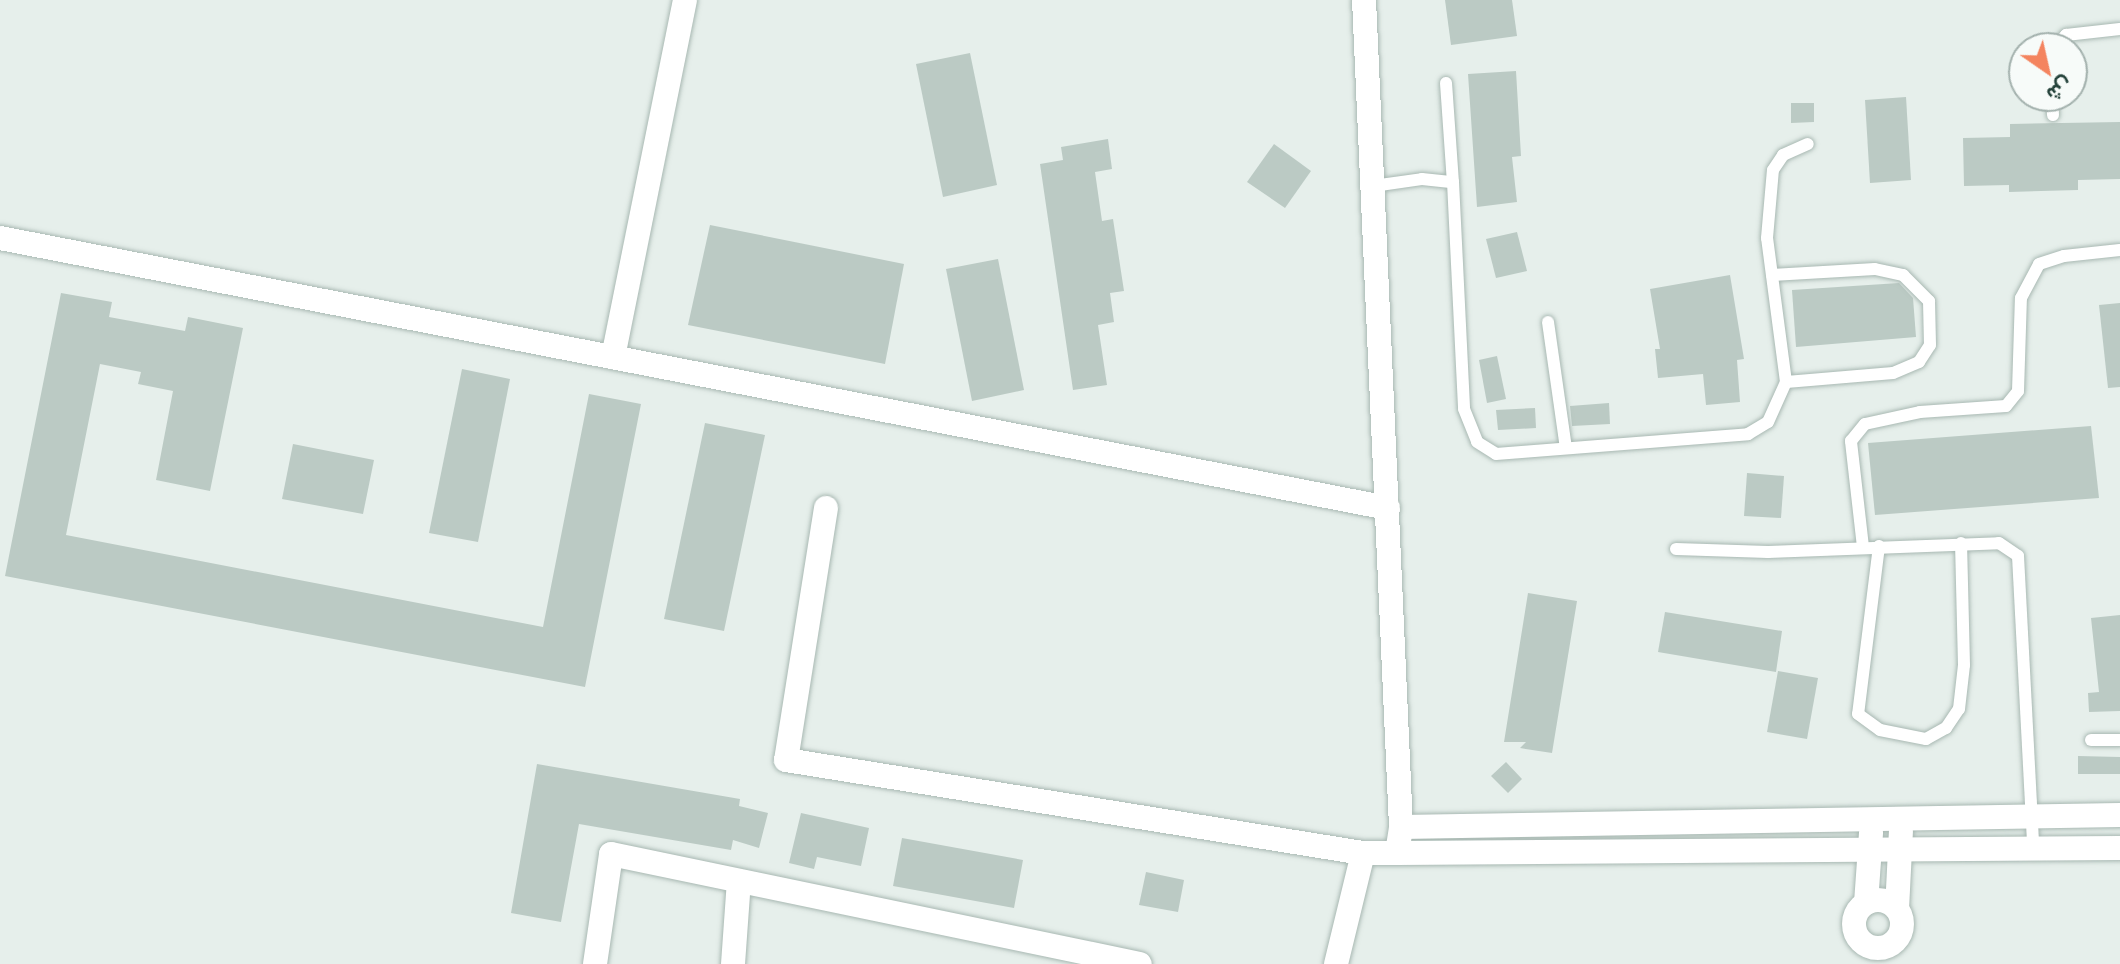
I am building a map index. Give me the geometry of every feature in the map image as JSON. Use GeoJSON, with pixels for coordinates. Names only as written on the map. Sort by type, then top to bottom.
{"type":"FeatureCollection","features":[{"type":"Feature","properties":{"kind":"street"},"geometry":{"type":"LineString","coordinates":[[613,357],[685,0]]}},
{"type":"Feature","properties":{"kind":"street"},"geometry":{"type":"LineString","coordinates":[[1364,0],[1401,827],[1397,853]]}},
{"type":"Feature","properties":{"kind":"street"},"geometry":{"type":"LineString","coordinates":[[0,238],[1388,508]]}},
{"type":"Feature","properties":{"kind":"street"},"geometry":{"type":"LineString","coordinates":[[826,508],[786,760],[1363,853],[1872,847],[2120,848]]}},
{"type":"Feature","properties":{"kind":"street"},"geometry":{"type":"LineString","coordinates":[[1401,827],[2120,815]]}},
{"type":"Feature","properties":{"kind":"street"},"geometry":{"type":"LineString","coordinates":[[1871,819],[1872,847],[1866,903],[1853,927],[1859,939],[1873,948],[1896,940],[1902,924],[1897,909],[1903,818]]}},
{"type":"Feature","properties":{"kind":"street"},"geometry":{"type":"LineString","coordinates":[[1336,964],[1363,853]]}},
{"type":"Feature","properties":{"kind":"street"},"geometry":{"type":"LineString","coordinates":[[595,964],[611,854],[739,881],[1029,953],[1140,964]]}},
{"type":"Feature","properties":{"kind":"street"},"geometry":{"type":"LineString","coordinates":[[733,964],[739,881]]}},
{"type":"Feature","properties":{"kind":"street"},"geometry":{"type":"LineString","coordinates":[[1866,903],[1882,900],[1897,909]]}},
{"type":"Feature","properties":{"kind":"lane"},"geometry":{"type":"LineString","coordinates":[[2088,33],[2120,29]]}},
{"type":"Feature","properties":{"kind":"lane"},"geometry":{"type":"LineString","coordinates":[[1446,83],[1464,409],[1477,442],[1496,454],[1748,434],[1768,422],[1786,382],[1767,238],[1773,170],[1783,155],[1808,144]]}},
{"type":"Feature","properties":{"kind":"lane"},"geometry":{"type":"LineString","coordinates":[[1373,186],[1422,179],[1453,182]]}},
{"type":"Feature","properties":{"kind":"lane"},"geometry":{"type":"LineString","coordinates":[[1863,547],[1851,441],[1865,424],[1920,412],[2006,406],[2018,391],[2021,298],[2039,264],[2064,256],[2120,250]]}},
{"type":"Feature","properties":{"kind":"lane"},"geometry":{"type":"LineString","coordinates":[[1772,275],[1875,269],[1903,275],[1929,301],[1930,345],[1919,362],[1893,373],[1786,382]]}},
{"type":"Feature","properties":{"kind":"lane"},"geometry":{"type":"LineString","coordinates":[[1548,322],[1566,448]]}},
{"type":"Feature","properties":{"kind":"lane"},"geometry":{"type":"LineString","coordinates":[[1879,546],[1858,714],[1880,730],[1926,739],[1946,728],[1959,709],[1964,665],[1961,543]]}},
{"type":"Feature","properties":{"kind":"lane"},"geometry":{"type":"LineString","coordinates":[[1676,549],[1999,543],[2018,556],[2033,847]]}},
{"type":"Feature","properties":{"kind":"lane"},"geometry":{"type":"LineString","coordinates":[[2091,740],[2120,740]]}},
{"type":"Feature","properties":{"kind":"building"},"geometry":{"type":"Polygon","coordinates":[[[1445,0],[1512,0],[1517,36],[1451,45],[1445,0]]]}},
{"type":"Feature","properties":{"kind":"building"},"geometry":{"type":"Polygon","coordinates":[[[970,53],[997,185],[943,197],[916,64],[970,53]]]}},
{"type":"Feature","properties":{"kind":"building"},"geometry":{"type":"Polygon","coordinates":[[[1516,71],[1521,156],[1512,157],[1517,202],[1477,207],[1468,74],[1516,71]]]}},
{"type":"Feature","properties":{"kind":"building"},"geometry":{"type":"Polygon","coordinates":[[[1906,97],[1911,180],[1870,183],[1865,100],[1906,97]]]}},
{"type":"Feature","properties":{"kind":"building"},"geometry":{"type":"Polygon","coordinates":[[[1791,103],[1814,103],[1814,122],[1791,123],[1791,103]]]}},
{"type":"Feature","properties":{"kind":"building"},"geometry":{"type":"Polygon","coordinates":[[[2120,122],[2120,179],[2078,180],[2078,190],[2009,192],[2009,185],[1964,186],[1963,138],[2010,137],[2010,124],[2120,122]]]}},
{"type":"Feature","properties":{"kind":"building"},"geometry":{"type":"Polygon","coordinates":[[[1108,139],[1112,169],[1095,172],[1102,221],[1113,219],[1124,291],[1110,293],[1114,322],[1098,325],[1107,385],[1073,390],[1040,164],[1063,160],[1061,147],[1108,139]]]}},
{"type":"Feature","properties":{"kind":"building"},"geometry":{"type":"Polygon","coordinates":[[[1274,144],[1311,171],[1285,208],[1247,182],[1274,144]]]}},
{"type":"Feature","properties":{"kind":"building"},"geometry":{"type":"Polygon","coordinates":[[[710,225],[904,264],[885,364],[688,325],[710,225]]]}},
{"type":"Feature","properties":{"kind":"building"},"geometry":{"type":"Polygon","coordinates":[[[1517,232],[1527,271],[1496,278],[1486,239],[1517,232]]]}},
{"type":"Feature","properties":{"kind":"building"},"geometry":{"type":"Polygon","coordinates":[[[998,259],[1024,390],[972,401],[946,269],[998,259]]]}},
{"type":"Feature","properties":{"kind":"building"},"geometry":{"type":"Polygon","coordinates":[[[1730,275],[1744,359],[1737,360],[1740,402],[1706,405],[1703,374],[1658,378],[1655,349],[1660,349],[1650,289],[1730,275]]]}},
{"type":"Feature","properties":{"kind":"building"},"geometry":{"type":"Polygon","coordinates":[[[1899,283],[1913,298],[1916,337],[1796,347],[1792,290],[1899,283]]]}},
{"type":"Feature","properties":{"kind":"building"},"geometry":{"type":"Polygon","coordinates":[[[61,293],[112,302],[109,317],[185,331],[188,317],[243,328],[210,491],[156,480],[173,391],[138,384],[141,372],[100,364],[66,535],[543,627],[589,394],[641,404],[585,687],[5,576],[61,293]]]}},
{"type":"Feature","properties":{"kind":"building"},"geometry":{"type":"Polygon","coordinates":[[[2120,303],[2120,387],[2108,388],[2099,305],[2120,303]]]}},
{"type":"Feature","properties":{"kind":"building"},"geometry":{"type":"Polygon","coordinates":[[[1497,356],[1506,399],[1487,403],[1479,360],[1497,356]]]}},
{"type":"Feature","properties":{"kind":"building"},"geometry":{"type":"Polygon","coordinates":[[[462,369],[510,379],[478,542],[429,533],[462,369]]]}},
{"type":"Feature","properties":{"kind":"building"},"geometry":{"type":"Polygon","coordinates":[[[1609,403],[1610,424],[1572,426],[1570,406],[1609,403]]]}},
{"type":"Feature","properties":{"kind":"building"},"geometry":{"type":"Polygon","coordinates":[[[1535,408],[1536,428],[1498,430],[1496,410],[1535,408]]]}},
{"type":"Feature","properties":{"kind":"building"},"geometry":{"type":"Polygon","coordinates":[[[705,423],[765,435],[724,631],[664,619],[705,423]]]}},
{"type":"Feature","properties":{"kind":"building"},"geometry":{"type":"Polygon","coordinates":[[[2091,426],[2099,498],[1875,515],[1868,443],[2091,426]]]}},
{"type":"Feature","properties":{"kind":"building"},"geometry":{"type":"Polygon","coordinates":[[[293,444],[374,460],[363,514],[282,499],[293,444]]]}},
{"type":"Feature","properties":{"kind":"building"},"geometry":{"type":"Polygon","coordinates":[[[1747,473],[1784,476],[1781,518],[1744,516],[1747,473]]]}},
{"type":"Feature","properties":{"kind":"building"},"geometry":{"type":"Polygon","coordinates":[[[1528,593],[1577,601],[1552,753],[1520,748],[1526,742],[1504,742],[1528,593]]]}},
{"type":"Feature","properties":{"kind":"building"},"geometry":{"type":"Polygon","coordinates":[[[1665,612],[1782,631],[1776,672],[1658,652],[1665,612]]]}},
{"type":"Feature","properties":{"kind":"building"},"geometry":{"type":"Polygon","coordinates":[[[2120,615],[2120,711],[2089,712],[2088,693],[2099,692],[2091,618],[2120,615]]]}},
{"type":"Feature","properties":{"kind":"building"},"geometry":{"type":"Polygon","coordinates":[[[1778,671],[1818,678],[1807,739],[1767,732],[1778,671]]]}},
{"type":"Feature","properties":{"kind":"building"},"geometry":{"type":"Polygon","coordinates":[[[2078,756],[2120,757],[2120,774],[2078,774],[2078,756]]]}},
{"type":"Feature","properties":{"kind":"building"},"geometry":{"type":"Polygon","coordinates":[[[1506,762],[1522,779],[1508,793],[1491,776],[1506,762]]]}},
{"type":"Feature","properties":{"kind":"building"},"geometry":{"type":"Polygon","coordinates":[[[537,764],[740,799],[739,806],[768,813],[759,848],[733,840],[731,850],[579,824],[561,922],[511,913],[537,764]]]}},
{"type":"Feature","properties":{"kind":"building"},"geometry":{"type":"Polygon","coordinates":[[[801,813],[869,828],[861,866],[817,857],[814,869],[789,863],[801,813]]]}},
{"type":"Feature","properties":{"kind":"building"},"geometry":{"type":"Polygon","coordinates":[[[902,838],[1023,860],[1014,908],[893,886],[902,838]]]}},
{"type":"Feature","properties":{"kind":"building"},"geometry":{"type":"Polygon","coordinates":[[[1146,872],[1184,880],[1178,912],[1139,905],[1146,872]]]}}]}
